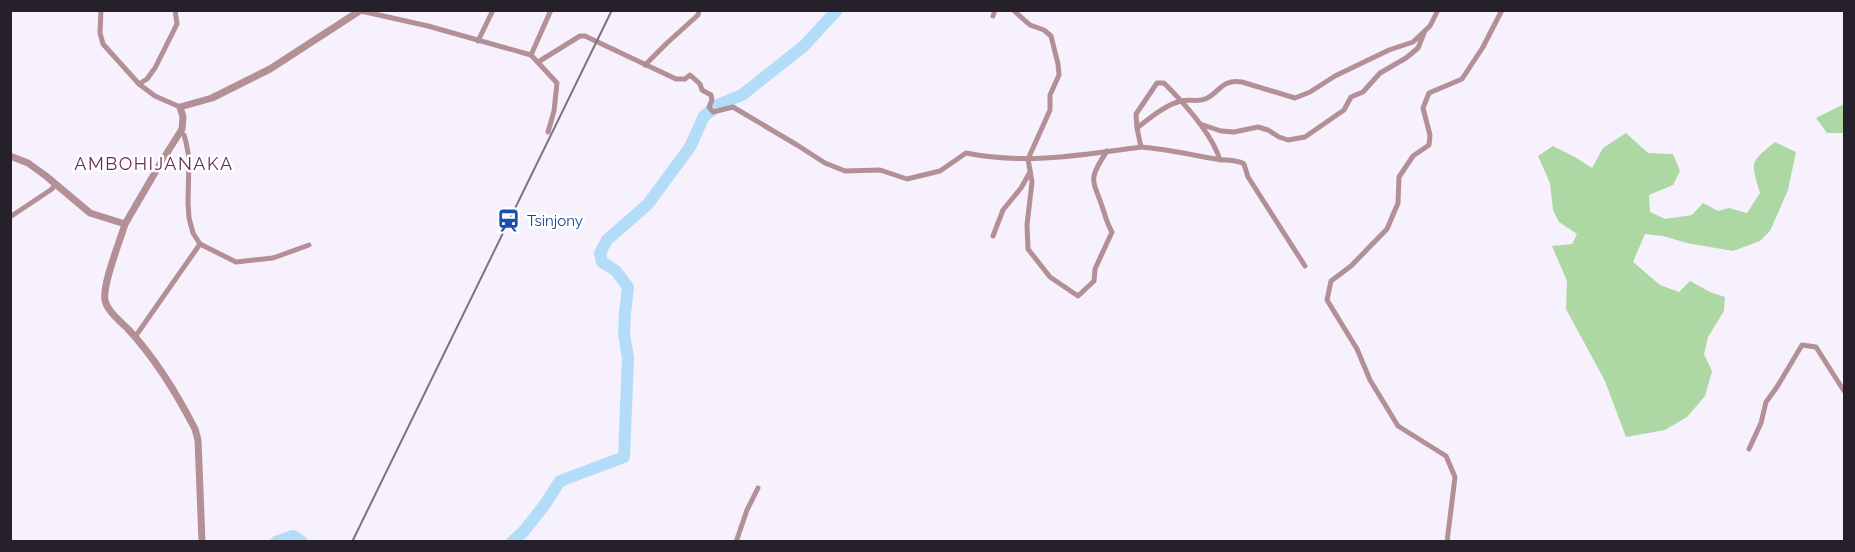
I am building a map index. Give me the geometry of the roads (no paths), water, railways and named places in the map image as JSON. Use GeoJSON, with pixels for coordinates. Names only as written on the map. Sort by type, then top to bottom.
{"type":"FeatureCollection","features":[{"type":"Feature","properties":{"kind":"street"},"geometry":{"type":"LineString","coordinates":[[101,10],[100,33],[103,44],[139,84],[155,96],[180,107],[212,98],[270,69],[361,11],[428,26],[531,55],[557,83],[554,111],[548,132]]}},
{"type":"Feature","properties":{"kind":"street"},"geometry":{"type":"LineString","coordinates":[[139,84],[147,79],[155,68],[177,24],[175,10]]}},
{"type":"Feature","properties":{"kind":"street"},"geometry":{"type":"LineString","coordinates":[[478,41],[494,10]]}},
{"type":"Feature","properties":{"kind":"street"},"geometry":{"type":"LineString","coordinates":[[531,55],[551,10]]}},
{"type":"Feature","properties":{"kind":"street"},"geometry":{"type":"LineString","coordinates":[[645,65],[698,15],[699,10]]}},
{"type":"Feature","properties":{"kind":"street"},"geometry":{"type":"LineString","coordinates":[[1013,10],[1030,26],[1051,36],[1059,75],[1050,95],[1050,110],[1028,159],[1032,182],[1027,225],[1028,249],[1050,277],[1078,296],[1094,281],[1095,269],[1112,232],[1107,225],[1093,182],[1094,173],[1107,152]]}},
{"type":"Feature","properties":{"kind":"street"},"geometry":{"type":"LineString","coordinates":[[1137,128],[1154,114],[1182,101],[1206,98],[1225,84],[1234,81],[1295,98],[1353,67],[1389,50],[1413,42],[1434,20],[1438,10]]}},
{"type":"Feature","properties":{"kind":"street"},"geometry":{"type":"LineString","coordinates":[[1447,542],[1455,477],[1446,456],[1398,426],[1370,380],[1357,349],[1327,300],[1331,281],[1351,266],[1387,229],[1398,203],[1399,177],[1413,156],[1429,145],[1430,135],[1423,108],[1429,93],[1462,79],[1483,47],[1502,10]]}},
{"type":"Feature","properties":{"kind":"street"},"geometry":{"type":"LineString","coordinates":[[1198,123],[1221,131],[1234,132],[1258,127],[1288,140],[1305,137],[1344,110],[1351,97],[1363,92],[1380,74],[1418,48],[1426,30]]}},
{"type":"Feature","properties":{"kind":"street"},"geometry":{"type":"LineString","coordinates":[[538,62],[580,36],[585,36],[676,79],[685,79],[690,75],[700,84],[702,90],[711,95],[712,100],[709,105],[711,110],[716,112],[733,107],[825,163],[845,171],[880,170],[907,179],[940,171],[966,153],[990,158],[1059,158],[1141,147],[1167,149],[1220,160],[1236,160],[1244,164],[1248,177],[1305,266]]}},
{"type":"Feature","properties":{"kind":"street"},"geometry":{"type":"LineString","coordinates":[[1141,147],[1136,114],[1157,83],[1164,83],[1182,101],[1217,149],[1220,160]]}},
{"type":"Feature","properties":{"kind":"street"},"geometry":{"type":"LineString","coordinates":[[180,107],[183,117],[182,129],[125,224],[104,297],[107,307],[135,337],[157,366],[195,429],[198,440],[202,542]]}},
{"type":"Feature","properties":{"kind":"street"},"geometry":{"type":"LineString","coordinates":[[180,132],[184,135],[189,158],[189,218],[193,233],[200,244],[236,262],[273,258],[309,245]]}},
{"type":"Feature","properties":{"kind":"street"},"geometry":{"type":"LineString","coordinates":[[10,156],[28,163],[90,213],[125,224]]}},
{"type":"Feature","properties":{"kind":"street"},"geometry":{"type":"LineString","coordinates":[[993,236],[1003,210],[1021,188],[1030,172]]}},
{"type":"Feature","properties":{"kind":"street"},"geometry":{"type":"LineString","coordinates":[[10,217],[55,184]]}},
{"type":"Feature","properties":{"kind":"street"},"geometry":{"type":"LineString","coordinates":[[135,337],[200,244]]}},
{"type":"Feature","properties":{"kind":"street"},"geometry":{"type":"LineString","coordinates":[[1749,450],[1761,423],[1766,402],[1802,345],[1815,347],[1845,391]]}},
{"type":"Feature","properties":{"kind":"street"},"geometry":{"type":"LineString","coordinates":[[736,542],[747,510],[758,488]]}},
{"type":"Feature","properties":{"kind":"waterway"},"geometry":{"type":"LineString","coordinates":[[512,542],[543,507],[560,481],[624,457],[628,358],[624,334],[628,287],[616,271],[602,262],[600,253],[607,240],[648,204],[690,147],[704,116],[720,104],[742,95],[804,46],[837,10]]}},
{"type":"Feature","properties":{"kind":"waterway"},"geometry":{"type":"LineString","coordinates":[[276,542],[293,536],[302,542]]}},
{"type":"Feature","properties":{"kind":"railway"},"geometry":{"type":"LineString","coordinates":[[352,542],[612,10]]}},
{"type":"Feature","properties":{"kind":"place","name":"Tsinjony"},"geometry":{"type":"Point","coordinates":[509,221]}},
{"type":"Feature","properties":{"kind":"district","name":"AMBOHIJANAKA"},"geometry":{"type":"Point","coordinates":[154,163]}}]}
